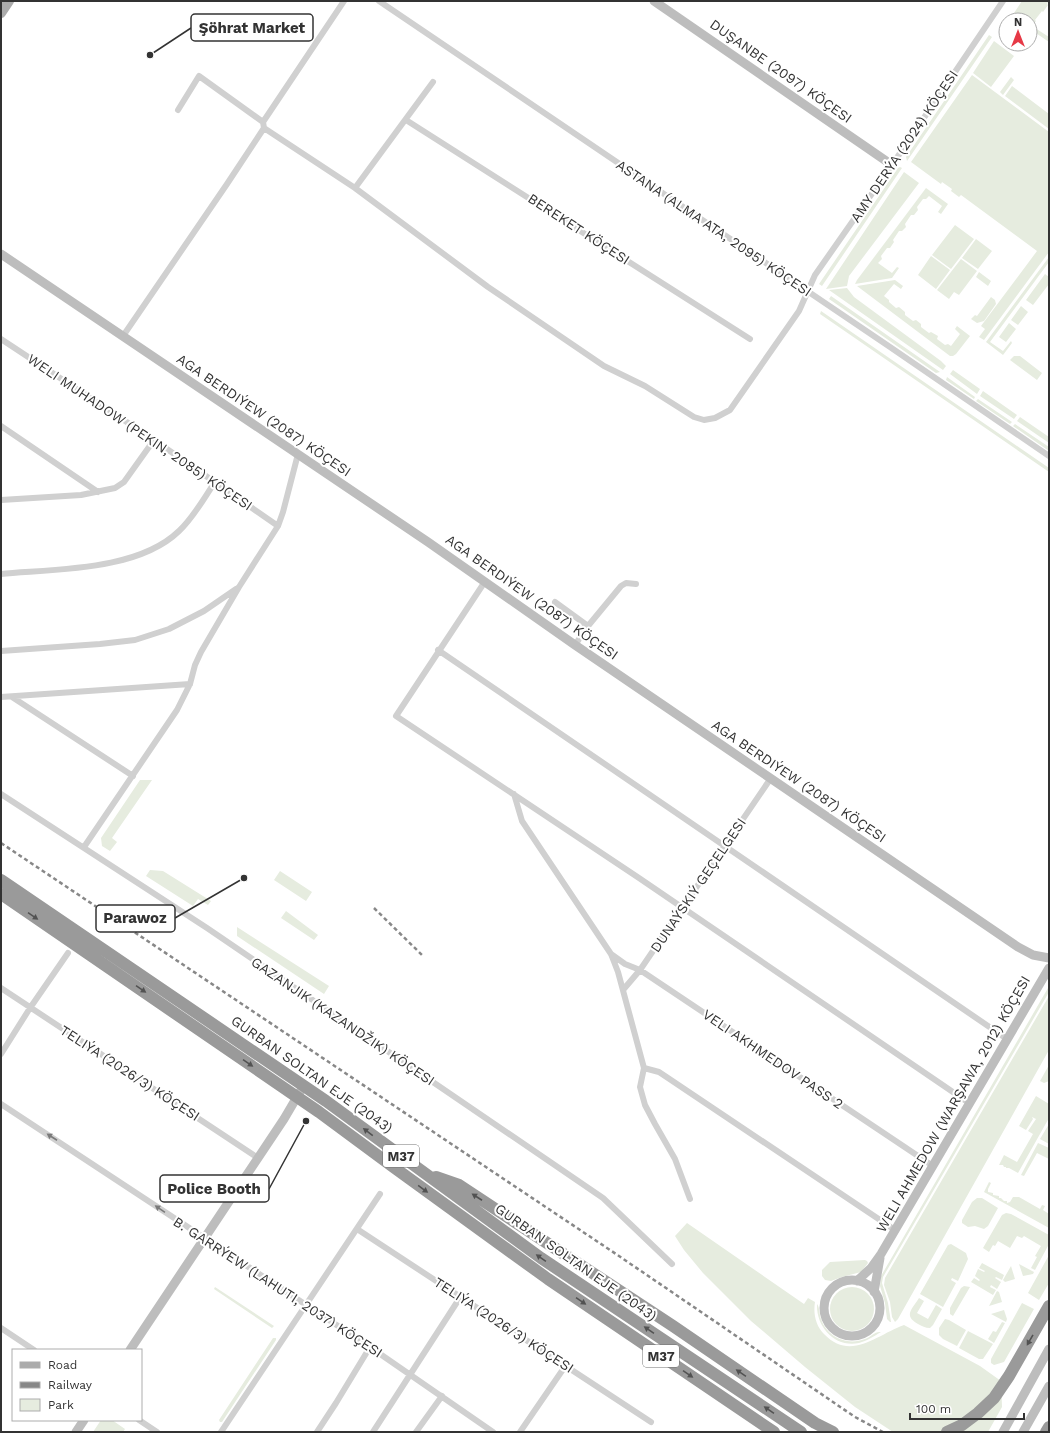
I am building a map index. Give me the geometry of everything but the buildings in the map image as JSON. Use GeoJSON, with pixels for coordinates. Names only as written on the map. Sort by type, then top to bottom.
{"type":"FeatureCollection","features":[{"type":"Feature","properties":{"kind":"highway","name":"GURBAN SOLTAN EJE (2043)"},"geometry":{"type":"LineString","coordinates":[[1,880],[304,1085],[541,1258],[801,1432]]}},
{"type":"Feature","properties":{"kind":"highway","name":"GURBAN SOLTAN EJE (2043)"},"geometry":{"type":"LineString","coordinates":[[1,894],[297,1096],[548,1279],[774,1432]]}},
{"type":"Feature","properties":{"kind":"highway"},"geometry":{"type":"LineString","coordinates":[[423,1172],[459,1185],[673,1326],[815,1423],[832,1432]]}},
{"type":"Feature","properties":{"kind":"highway"},"geometry":{"type":"LineString","coordinates":[[947,1432],[962,1425],[994,1398],[1009,1376],[1049,1306]]}},
{"type":"Feature","properties":{"kind":"highway"},"geometry":{"type":"LineString","coordinates":[[1046,1432],[1049,1427]]}},
{"type":"Feature","properties":{"kind":"main road"},"geometry":{"type":"LineString","coordinates":[[1,13],[9,1]]}},
{"type":"Feature","properties":{"kind":"street"},"geometry":{"type":"LineString","coordinates":[[123,336],[227,184],[263,125],[344,1]]}},
{"type":"Feature","properties":{"kind":"street","name":"ASTANA (ALMA ATA, 2095) KÖÇESI"},"geometry":{"type":"LineString","coordinates":[[379,1],[1049,456]]}},
{"type":"Feature","properties":{"kind":"street","name":"DUŞANBE (2097) KÖÇESI"},"geometry":{"type":"LineString","coordinates":[[654,1],[892,165]]}},
{"type":"Feature","properties":{"kind":"street","name":"AMY DERÝA (2024) KÖÇESI"},"geometry":{"type":"LineString","coordinates":[[178,110],[199,76],[263,125],[355,188],[488,287],[604,366],[645,386],[694,417],[704,420],[715,418],[730,410],[799,311],[815,275],[892,165],[1003,1]]}},
{"type":"Feature","properties":{"kind":"street"},"geometry":{"type":"LineString","coordinates":[[355,188],[433,82]]}},
{"type":"Feature","properties":{"kind":"street","name":"BEREKET KÖÇESI"},"geometry":{"type":"LineString","coordinates":[[406,120],[750,339]]}},
{"type":"Feature","properties":{"kind":"street","name":"AGA BERDIÝEW (2087) KÖÇESI"},"geometry":{"type":"LineString","coordinates":[[1,254],[428,542],[484,583],[1018,947],[1032,955],[1049,958]]}},
{"type":"Feature","properties":{"kind":"street","name":"WELI MUHADOW (PEKIN, 2085) KÖÇESI"},"geometry":{"type":"LineString","coordinates":[[1,339],[154,440],[278,526]]}},
{"type":"Feature","properties":{"kind":"street"},"geometry":{"type":"LineString","coordinates":[[1,426],[98,492]]}},
{"type":"Feature","properties":{"kind":"street"},"geometry":{"type":"LineString","coordinates":[[1,500],[98,492],[115,488],[121,484],[154,440]]}},
{"type":"Feature","properties":{"kind":"street"},"geometry":{"type":"LineString","coordinates":[[84,847],[177,710],[190,684],[195,665],[201,652],[239,587],[278,526],[298,454]]}},
{"type":"Feature","properties":{"kind":"street"},"geometry":{"type":"LineString","coordinates":[[1,574],[111,564],[141,554],[179,532],[215,482]]}},
{"type":"Feature","properties":{"kind":"street"},"geometry":{"type":"LineString","coordinates":[[484,583],[438,650],[396,716],[514,794],[969,1103]]}},
{"type":"Feature","properties":{"kind":"street"},"geometry":{"type":"LineString","coordinates":[[575,645],[588,626],[621,586],[626,583],[636,584]]}},
{"type":"Feature","properties":{"kind":"street"},"geometry":{"type":"LineString","coordinates":[[1,651],[135,640],[169,629],[204,611],[239,587]]}},
{"type":"Feature","properties":{"kind":"street"},"geometry":{"type":"LineString","coordinates":[[555,602],[588,626]]}},
{"type":"Feature","properties":{"kind":"street"},"geometry":{"type":"LineString","coordinates":[[438,650],[724,847],[1007,1039]]}},
{"type":"Feature","properties":{"kind":"street"},"geometry":{"type":"LineString","coordinates":[[1,698],[190,684]]}},
{"type":"Feature","properties":{"kind":"street"},"geometry":{"type":"LineString","coordinates":[[12,697],[133,776]]}},
{"type":"Feature","properties":{"kind":"street","name":"DUNAÝSKIÝ GEÇELGESI"},"geometry":{"type":"LineString","coordinates":[[623,990],[640,970],[771,778]]}},
{"type":"Feature","properties":{"kind":"street","name":"GAZANJIK (KAZANDŽIK) KÖÇESI"},"geometry":{"type":"LineString","coordinates":[[1,794],[207,928],[603,1198],[672,1264]]}},
{"type":"Feature","properties":{"kind":"street"},"geometry":{"type":"LineString","coordinates":[[514,794],[522,822],[612,954],[644,1068],[640,1087],[645,1105],[675,1159],[690,1199]]}},
{"type":"Feature","properties":{"kind":"street"},"geometry":{"type":"LineString","coordinates":[[1,1054],[30,1008],[68,954]]}},
{"type":"Feature","properties":{"kind":"street","name":"VELI AKHMEDOV PASS 2"},"geometry":{"type":"LineString","coordinates":[[612,954],[625,964],[640,970],[932,1166]]}},
{"type":"Feature","properties":{"kind":"street","name":"WELI AHMEDOW (WARŞAWA, 2012) KÖÇESI"},"geometry":{"type":"LineString","coordinates":[[881,1254],[874,1292],[880,1311],[874,1325],[866,1332],[857,1336],[837,1332],[830,1325],[825,1316],[824,1306],[827,1296],[833,1288],[842,1282],[857,1281],[871,1268],[881,1254],[1049,968]]}},
{"type":"Feature","properties":{"kind":"street","name":"TELIÝA (2026/3) KÖÇESI"},"geometry":{"type":"LineString","coordinates":[[1,988],[258,1158]]}},
{"type":"Feature","properties":{"kind":"street"},"geometry":{"type":"LineString","coordinates":[[644,1068],[664,1075],[895,1230]]}},
{"type":"Feature","properties":{"kind":"street"},"geometry":{"type":"LineString","coordinates":[[131,1349],[284,1119],[304,1085]]}},
{"type":"Feature","properties":{"kind":"street","name":"B. GARRÝEW (LAHUTI, 2037) KÖÇESI"},"geometry":{"type":"LineString","coordinates":[[1,1104],[204,1239],[370,1346],[493,1432]]}},
{"type":"Feature","properties":{"kind":"street"},"geometry":{"type":"LineString","coordinates":[[221,1432],[380,1194]]}},
{"type":"Feature","properties":{"kind":"street","name":"TELIÝA (2026/3) KÖÇESI"},"geometry":{"type":"LineString","coordinates":[[357,1229],[651,1422]]}},
{"type":"Feature","properties":{"kind":"street"},"geometry":{"type":"LineString","coordinates":[[857,1281],[866,1285],[874,1292]]}},
{"type":"Feature","properties":{"kind":"street"},"geometry":{"type":"LineString","coordinates":[[373,1432],[461,1296]]}},
{"type":"Feature","properties":{"kind":"street"},"geometry":{"type":"LineString","coordinates":[[1,1328],[32,1349]]}},
{"type":"Feature","properties":{"kind":"street"},"geometry":{"type":"LineString","coordinates":[[317,1432],[370,1346]]}},
{"type":"Feature","properties":{"kind":"street"},"geometry":{"type":"LineString","coordinates":[[1003,1432],[1049,1349]]}},
{"type":"Feature","properties":{"kind":"street"},"geometry":{"type":"LineString","coordinates":[[520,1432],[566,1365]]}},
{"type":"Feature","properties":{"kind":"street"},"geometry":{"type":"LineString","coordinates":[[1023,1432],[1049,1386]]}},
{"type":"Feature","properties":{"kind":"street"},"geometry":{"type":"LineString","coordinates":[[416,1432],[442,1396]]}},
{"type":"Feature","properties":{"kind":"street"},"geometry":{"type":"LineString","coordinates":[[76,1432],[83,1421]]}},
{"type":"Feature","properties":{"kind":"street"},"geometry":{"type":"LineString","coordinates":[[140,1421],[157,1432]]}},
{"type":"Feature","properties":{"kind":"green space"},"geometry":{"type":"Polygon","coordinates":[[[1022,1],[1049,1],[1043,12],[1042,11],[1038,16],[1038,12],[1015,12],[1022,1]]]}},
{"type":"Feature","properties":{"kind":"green space"},"geometry":{"type":"Polygon","coordinates":[[[1038,30],[1049,37],[1049,42],[1038,34],[1038,30]]]}},
{"type":"Feature","properties":{"kind":"green space"},"geometry":{"type":"Polygon","coordinates":[[[989,35],[992,37],[907,161],[906,157],[989,35]]]}},
{"type":"Feature","properties":{"kind":"green space"},"geometry":{"type":"Polygon","coordinates":[[[994,41],[998,44],[998,52],[1009,52],[1014,56],[991,87],[973,73],[994,41]]]}},
{"type":"Feature","properties":{"kind":"green space"},"geometry":{"type":"Polygon","coordinates":[[[972,75],[1049,132],[1049,252],[984,340],[979,337],[985,329],[981,326],[1037,251],[961,195],[959,197],[951,191],[952,189],[942,182],[941,184],[911,162],[972,75]]]}},
{"type":"Feature","properties":{"kind":"green space"},"geometry":{"type":"Polygon","coordinates":[[[1011,77],[1014,80],[1003,95],[1000,92],[1011,77]]]}},
{"type":"Feature","properties":{"kind":"green space"},"geometry":{"type":"Polygon","coordinates":[[[1012,86],[1049,114],[1049,129],[1005,96],[1012,86]]]}},
{"type":"Feature","properties":{"kind":"green space"},"geometry":{"type":"Polygon","coordinates":[[[898,168],[902,168],[822,286],[819,284],[898,168]]]}},
{"type":"Feature","properties":{"kind":"green space"},"geometry":{"type":"Polygon","coordinates":[[[904,172],[919,183],[849,276],[847,286],[826,289],[904,172]]]}},
{"type":"Feature","properties":{"kind":"green space"},"geometry":{"type":"Polygon","coordinates":[[[926,188],[948,204],[941,214],[938,212],[942,206],[929,196],[926,199],[923,199],[917,207],[918,210],[914,215],[911,215],[905,224],[906,227],[902,231],[899,231],[893,240],[894,242],[890,248],[887,248],[881,256],[882,259],[878,263],[892,273],[897,267],[899,268],[892,278],[855,284],[857,280],[926,188]]]}},
{"type":"Feature","properties":{"kind":"green space"},"geometry":{"type":"Polygon","coordinates":[[[955,225],[974,239],[951,269],[932,255],[955,225]]]}},
{"type":"Feature","properties":{"kind":"green space"},"geometry":{"type":"Polygon","coordinates":[[[976,239],[992,251],[978,269],[962,258],[976,239]]]}},
{"type":"Feature","properties":{"kind":"green space"},"geometry":{"type":"Polygon","coordinates":[[[931,256],[950,270],[936,289],[918,275],[931,256]]]}},
{"type":"Feature","properties":{"kind":"green space"},"geometry":{"type":"Polygon","coordinates":[[[1049,257],[1049,262],[990,342],[1003,351],[1011,341],[1012,343],[1003,355],[986,342],[1049,257]]]}},
{"type":"Feature","properties":{"kind":"green space"},"geometry":{"type":"Polygon","coordinates":[[[961,259],[977,271],[959,295],[954,292],[949,299],[937,290],[961,259]]]}},
{"type":"Feature","properties":{"kind":"green space"},"geometry":{"type":"Polygon","coordinates":[[[979,272],[991,281],[988,286],[976,277],[979,272]]]}},
{"type":"Feature","properties":{"kind":"green space"},"geometry":{"type":"Polygon","coordinates":[[[1045,274],[1049,277],[1049,284],[1033,305],[1026,300],[1045,274]]]}},
{"type":"Feature","properties":{"kind":"green space"},"geometry":{"type":"Polygon","coordinates":[[[895,280],[903,286],[901,289],[894,284],[884,296],[896,308],[899,307],[905,312],[905,315],[913,321],[916,320],[921,324],[921,327],[929,333],[931,332],[938,336],[937,339],[945,345],[948,344],[951,346],[960,334],[955,329],[957,326],[970,336],[956,354],[950,356],[857,286],[895,280]]]}},
{"type":"Feature","properties":{"kind":"green space"},"geometry":{"type":"Polygon","coordinates":[[[847,288],[854,297],[941,361],[946,366],[943,370],[829,290],[847,288]]]}},
{"type":"Feature","properties":{"kind":"green space"},"geometry":{"type":"Polygon","coordinates":[[[831,296],[940,372],[936,373],[829,299],[831,296]]]}},
{"type":"Feature","properties":{"kind":"green space"},"geometry":{"type":"Polygon","coordinates":[[[991,297],[995,300],[996,304],[984,321],[977,323],[971,319],[975,315],[977,316],[991,297]]]}},
{"type":"Feature","properties":{"kind":"green space"},"geometry":{"type":"Polygon","coordinates":[[[1021,306],[1028,312],[1018,325],[1011,320],[1021,306]]]}},
{"type":"Feature","properties":{"kind":"green space"},"geometry":{"type":"Polygon","coordinates":[[[821,311],[1049,468],[1049,472],[820,314],[821,311]]]}},
{"type":"Feature","properties":{"kind":"green space"},"geometry":{"type":"Polygon","coordinates":[[[1009,323],[1016,329],[1006,342],[999,337],[1009,323]]]}},
{"type":"Feature","properties":{"kind":"green space"},"geometry":{"type":"Polygon","coordinates":[[[1014,356],[1020,356],[1042,373],[1037,380],[1010,360],[1014,356]]]}},
{"type":"Feature","properties":{"kind":"green space"},"geometry":{"type":"Polygon","coordinates":[[[953,370],[980,389],[977,394],[950,374],[953,370]]]}},
{"type":"Feature","properties":{"kind":"green space"},"geometry":{"type":"Polygon","coordinates":[[[947,377],[975,397],[974,399],[946,380],[947,377]]]}},
{"type":"Feature","properties":{"kind":"green space"},"geometry":{"type":"Polygon","coordinates":[[[983,391],[1017,415],[1014,419],[980,396],[983,391]]]}},
{"type":"Feature","properties":{"kind":"green space"},"geometry":{"type":"Polygon","coordinates":[[[978,399],[1012,422],[1010,424],[976,401],[978,399]]]}},
{"type":"Feature","properties":{"kind":"green space"},"geometry":{"type":"Polygon","coordinates":[[[1020,417],[1049,437],[1049,443],[1017,421],[1020,417]]]}},
{"type":"Feature","properties":{"kind":"green space"},"geometry":{"type":"Polygon","coordinates":[[[1015,424],[1049,447],[1049,451],[1013,426],[1015,424]]]}},
{"type":"Feature","properties":{"kind":"green space"},"geometry":{"type":"Polygon","coordinates":[[[140,780],[152,780],[112,838],[117,842],[110,851],[102,846],[101,838],[140,780]]]}},
{"type":"Feature","properties":{"kind":"green space"},"geometry":{"type":"Polygon","coordinates":[[[150,870],[163,871],[211,901],[208,905],[198,899],[193,906],[146,876],[150,870]]]}},
{"type":"Feature","properties":{"kind":"green space"},"geometry":{"type":"Polygon","coordinates":[[[280,871],[312,892],[306,901],[274,880],[280,871]]]}},
{"type":"Feature","properties":{"kind":"green space"},"geometry":{"type":"Polygon","coordinates":[[[286,911],[318,935],[314,940],[281,918],[286,911]]]}},
{"type":"Feature","properties":{"kind":"green space"},"geometry":{"type":"Polygon","coordinates":[[[237,927],[329,986],[324,994],[237,936],[237,927]]]}},
{"type":"Feature","properties":{"kind":"green space"},"geometry":{"type":"Polygon","coordinates":[[[1048,988],[1049,992],[883,1277],[882,1283],[888,1303],[890,1322],[887,1319],[885,1303],[880,1286],[881,1276],[1048,988]]]}},
{"type":"Feature","properties":{"kind":"green space"},"geometry":{"type":"Polygon","coordinates":[[[1049,996],[1049,1050],[895,1322],[892,1317],[890,1302],[884,1285],[885,1278],[1049,996]]]}},
{"type":"Feature","properties":{"kind":"green space"},"geometry":{"type":"Polygon","coordinates":[[[1049,1065],[1049,1081],[1044,1083],[1040,1081],[1049,1065]]]}},
{"type":"Feature","properties":{"kind":"green space"},"geometry":{"type":"Polygon","coordinates":[[[1036,1096],[1049,1104],[1049,1118],[1018,1173],[1004,1167],[1003,1165],[999,1165],[1004,1155],[1017,1162],[1033,1134],[1028,1131],[1036,1119],[1032,1117],[1033,1119],[1026,1130],[1019,1126],[1036,1096]]]}},
{"type":"Feature","properties":{"kind":"green space"},"geometry":{"type":"Polygon","coordinates":[[[1049,1124],[1049,1144],[1040,1139],[1049,1124]]]}},
{"type":"Feature","properties":{"kind":"green space"},"geometry":{"type":"Polygon","coordinates":[[[1038,1143],[1049,1148],[1049,1159],[1037,1153],[1024,1176],[1021,1175],[1038,1143]]]}},
{"type":"Feature","properties":{"kind":"green space"},"geometry":{"type":"Polygon","coordinates":[[[989,1182],[991,1183],[988,1192],[999,1196],[999,1198],[1007,1201],[1007,1203],[1010,1202],[1013,1197],[1019,1197],[1040,1209],[1042,1205],[1045,1206],[1043,1210],[1049,1214],[1049,1228],[984,1192],[989,1182]]]}},
{"type":"Feature","properties":{"kind":"green space"},"geometry":{"type":"Polygon","coordinates":[[[977,1198],[982,1198],[998,1208],[988,1226],[984,1229],[975,1226],[968,1227],[962,1223],[962,1220],[972,1202],[977,1198]]]}},
{"type":"Feature","properties":{"kind":"green space"},"geometry":{"type":"Polygon","coordinates":[[[1006,1213],[1011,1214],[1049,1235],[1049,1244],[1035,1270],[1031,1268],[1037,1257],[1035,1256],[1041,1246],[1024,1236],[1022,1238],[1017,1236],[1010,1248],[998,1241],[995,1246],[993,1245],[989,1252],[983,1248],[1002,1215],[1006,1213]]]}},
{"type":"Feature","properties":{"kind":"green space"},"geometry":{"type":"Polygon","coordinates":[[[687,1223],[804,1304],[808,1298],[815,1302],[814,1306],[817,1324],[821,1331],[834,1342],[844,1346],[854,1346],[874,1339],[904,1325],[980,1366],[1001,1381],[1002,1407],[988,1432],[893,1432],[855,1407],[751,1321],[703,1273],[684,1250],[675,1236],[687,1223]]]}},
{"type":"Feature","properties":{"kind":"green space"},"geometry":{"type":"Polygon","coordinates":[[[951,1244],[966,1253],[968,1259],[958,1281],[952,1278],[951,1280],[956,1283],[943,1307],[920,1294],[948,1245],[951,1244]]]}},
{"type":"Feature","properties":{"kind":"green space"},"geometry":{"type":"Polygon","coordinates":[[[1049,1255],[1049,1283],[1039,1300],[1028,1293],[1049,1255]]]}},
{"type":"Feature","properties":{"kind":"green space"},"geometry":{"type":"Polygon","coordinates":[[[865,1260],[868,1263],[861,1272],[831,1281],[825,1280],[822,1276],[822,1270],[830,1262],[865,1260]]]}},
{"type":"Feature","properties":{"kind":"green space"},"geometry":{"type":"Polygon","coordinates":[[[982,1263],[1004,1275],[1002,1280],[996,1277],[995,1278],[1001,1282],[997,1289],[991,1285],[990,1287],[996,1290],[993,1295],[971,1282],[974,1278],[979,1281],[980,1280],[975,1276],[978,1269],[984,1272],[985,1271],[979,1268],[982,1263]]]}},
{"type":"Feature","properties":{"kind":"green space"},"geometry":{"type":"Polygon","coordinates":[[[1019,1264],[1034,1272],[1033,1274],[1023,1276],[1019,1264]]]}},
{"type":"Feature","properties":{"kind":"green space"},"geometry":{"type":"Polygon","coordinates":[[[1011,1266],[1015,1279],[1005,1282],[1003,1280],[1011,1266]]]}},
{"type":"Feature","properties":{"kind":"green space"},"geometry":{"type":"Polygon","coordinates":[[[964,1286],[970,1287],[953,1316],[950,1314],[950,1308],[961,1288],[964,1286]]]}},
{"type":"Feature","properties":{"kind":"green space"},"geometry":{"type":"Polygon","coordinates":[[[215,1287],[274,1326],[272,1328],[214,1289],[215,1287]]]}},
{"type":"Feature","properties":{"kind":"green space"},"geometry":{"type":"Polygon","coordinates":[[[848,1287],[856,1287],[868,1293],[874,1305],[874,1313],[868,1325],[856,1331],[848,1331],[836,1325],[830,1313],[830,1305],[836,1293],[848,1287]]]}},
{"type":"Feature","properties":{"kind":"green space"},"geometry":{"type":"Polygon","coordinates":[[[997,1291],[999,1292],[1002,1302],[989,1306],[997,1291]]]}},
{"type":"Feature","properties":{"kind":"green space"},"geometry":{"type":"Polygon","coordinates":[[[919,1298],[924,1301],[917,1313],[928,1319],[936,1305],[942,1309],[930,1328],[918,1324],[911,1318],[910,1312],[919,1298]]]}},
{"type":"Feature","properties":{"kind":"green space"},"geometry":{"type":"Polygon","coordinates":[[[1022,1303],[1034,1309],[1004,1362],[994,1365],[991,1363],[991,1359],[1022,1303]]]}},
{"type":"Feature","properties":{"kind":"green space"},"geometry":{"type":"Polygon","coordinates":[[[817,1304],[819,1307],[820,1317],[824,1325],[828,1331],[838,1338],[858,1341],[877,1332],[881,1332],[868,1340],[859,1343],[850,1344],[835,1339],[824,1328],[820,1320],[817,1304]]]}},
{"type":"Feature","properties":{"kind":"green space"},"geometry":{"type":"Polygon","coordinates":[[[1004,1310],[1007,1319],[1006,1322],[991,1314],[1004,1310]]]}},
{"type":"Feature","properties":{"kind":"green space"},"geometry":{"type":"Polygon","coordinates":[[[945,1319],[966,1330],[957,1346],[943,1339],[939,1335],[939,1328],[945,1319]]]}},
{"type":"Feature","properties":{"kind":"green space"},"geometry":{"type":"Polygon","coordinates":[[[1002,1322],[1005,1323],[994,1343],[988,1339],[993,1331],[996,1332],[1002,1322]]]}},
{"type":"Feature","properties":{"kind":"green space"},"geometry":{"type":"Polygon","coordinates":[[[968,1331],[993,1344],[983,1359],[979,1359],[959,1348],[968,1331]]]}},
{"type":"Feature","properties":{"kind":"green space"},"geometry":{"type":"Polygon","coordinates":[[[273,1338],[276,1338],[276,1340],[222,1422],[220,1422],[219,1420],[273,1338]]]}},
{"type":"Feature","properties":{"kind":"green space"},"geometry":{"type":"Polygon","coordinates":[[[100,1421],[113,1421],[125,1429],[123,1432],[93,1432],[100,1421]]]}},
{"type":"Feature","properties":{"kind":"railway"},"geometry":{"type":"LineString","coordinates":[[1,843],[619,1256],[855,1417],[883,1432]]}},
{"type":"Feature","properties":{"kind":"railway"},"geometry":{"type":"LineString","coordinates":[[374,908],[422,955]]}},
{"type":"Feature","properties":{"kind":"place","name":"Şöhrat Market"},"geometry":{"type":"Point","coordinates":[150,55]}},
{"type":"Feature","properties":{"kind":"place","name":"Parawoz"},"geometry":{"type":"Point","coordinates":[244,878]}},
{"type":"Feature","properties":{"kind":"place","name":"Police Booth"},"geometry":{"type":"Point","coordinates":[306,1121]}}]}
